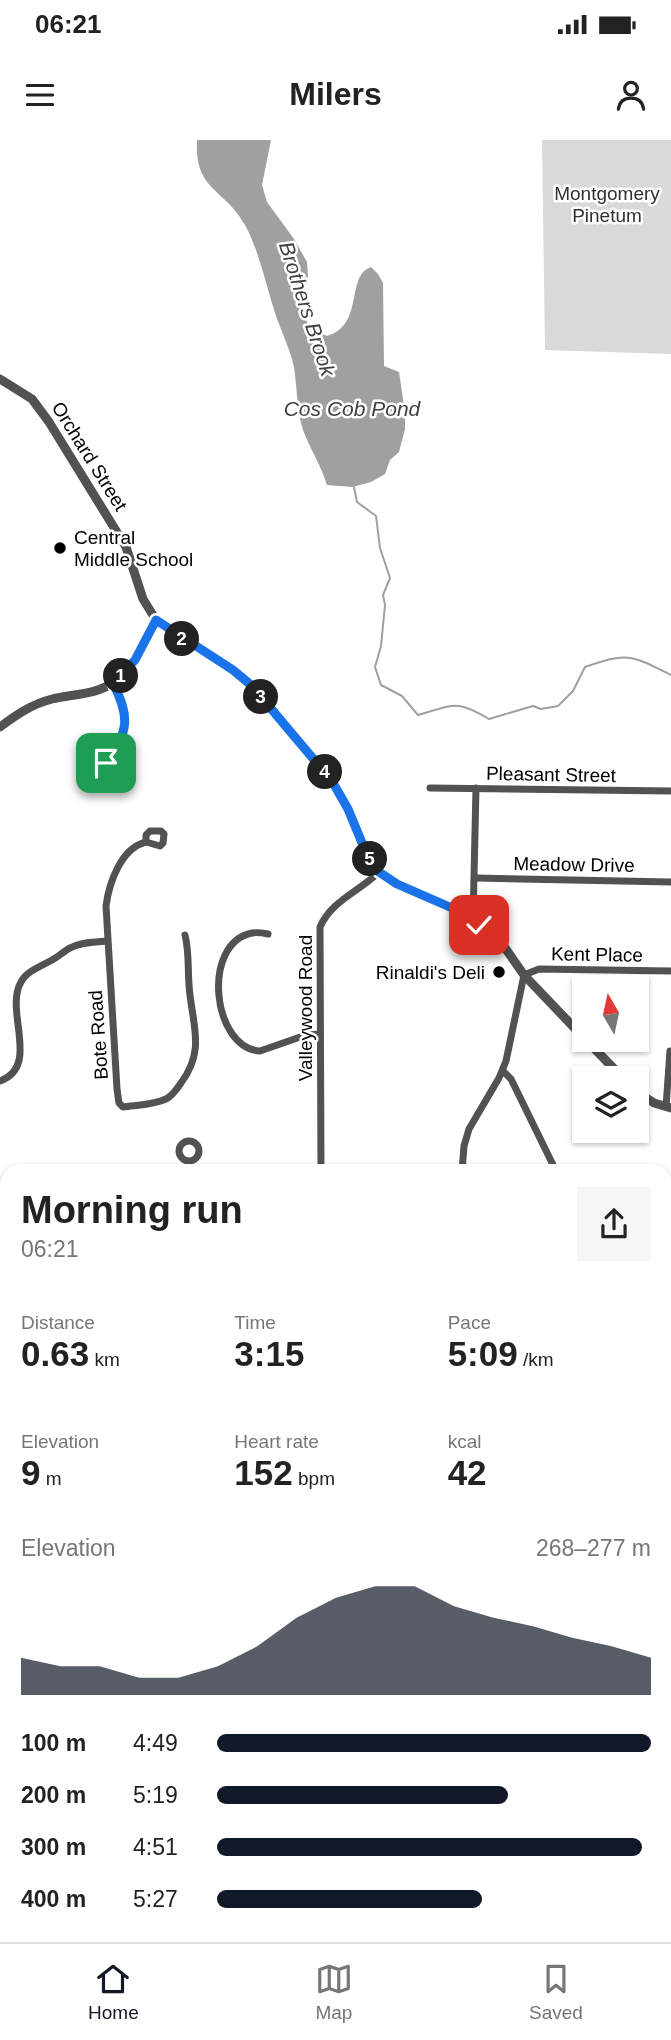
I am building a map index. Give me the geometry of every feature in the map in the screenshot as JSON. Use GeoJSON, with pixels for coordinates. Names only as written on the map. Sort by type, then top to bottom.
{"type":"FeatureCollection","features":[{"type":"Feature","properties":{"kind":"street","name":"Orchard Street"},"geometry":{"type":"LineString","coordinates":[[0,379],[32,399],[49,422],[126,547],[143,598],[156,620],[233,670],[251,685],[332,781],[348,809],[367,855],[379,872]]}},
{"type":"Feature","properties":{"kind":"street"},"geometry":{"type":"LineString","coordinates":[[0,727],[34,705],[90,692],[113,683],[135,660],[156,620]]}},
{"type":"Feature","properties":{"kind":"street"},"geometry":{"type":"LineString","coordinates":[[91,763],[106,763],[124,733],[125,713],[113,683]]}},
{"type":"Feature","properties":{"kind":"street","name":"Pleasant Street"},"geometry":{"type":"LineString","coordinates":[[430,788],[671,791]]}},
{"type":"Feature","properties":{"kind":"street"},"geometry":{"type":"LineString","coordinates":[[473,921],[477,788]]}},
{"type":"Feature","properties":{"kind":"street","name":"Bote Road"},"geometry":{"type":"LineString","coordinates":[[146,842],[130,848],[110,885],[106,906],[118,1096],[123,1107],[169,1097],[182,1082],[195,1057],[196,1035],[185,935]]}},
{"type":"Feature","properties":{"kind":"street"},"geometry":{"type":"LineString","coordinates":[[379,872],[397,884],[473,921],[499,940],[524,975],[572,1025]]}},
{"type":"Feature","properties":{"kind":"street","name":"Valleywood Road"},"geometry":{"type":"LineString","coordinates":[[321,1164],[320,927],[335,906],[379,872]]}},
{"type":"Feature","properties":{"kind":"street","name":"Meadow Drive"},"geometry":{"type":"LineString","coordinates":[[476,878],[671,882]]}},
{"type":"Feature","properties":{"kind":"street"},"geometry":{"type":"LineString","coordinates":[[268,934],[253,933],[240,938],[221,963],[218,989],[227,1024],[241,1044],[260,1051],[306,1035],[320,1034]]}},
{"type":"Feature","properties":{"kind":"street"},"geometry":{"type":"LineString","coordinates":[[0,1081],[14,1073],[18,1065],[20,1053],[17,1001],[21,981],[39,966],[72,946],[107,941]]}},
{"type":"Feature","properties":{"kind":"street","name":"Kent Place"},"geometry":{"type":"LineString","coordinates":[[524,975],[539,969],[671,971]]}},
{"type":"Feature","properties":{"kind":"street"},"geometry":{"type":"LineString","coordinates":[[463,1164],[468,1129],[503,1070],[524,975]]}},
{"type":"Feature","properties":{"kind":"street"},"geometry":{"type":"LineString","coordinates":[[649,1100],[668,1108],[670,1051]]}},
{"type":"Feature","properties":{"kind":"street"},"geometry":{"type":"LineString","coordinates":[[597,1052],[611,1066]]}},
{"type":"Feature","properties":{"kind":"street"},"geometry":{"type":"LineString","coordinates":[[503,1070],[511,1079],[553,1164]]}},
{"type":"Feature","properties":{"kind":"street"},"geometry":{"type":"LineString","coordinates":[[195,1159],[196,1164]]}},
{"type":"Feature","properties":{"kind":"green space","name":"Montgomery Pinetum"},"geometry":{"type":"Polygon","coordinates":[[[542,140],[671,140],[671,354],[545,350],[542,140]]]}},
{"type":"Feature","properties":{"kind":"water","name":"Cos Cob Pond"},"geometry":{"type":"Polygon","coordinates":[[[197,140],[271,140],[262,185],[267,202],[307,262],[308,276],[301,307],[309,327],[327,336],[339,330],[351,312],[358,280],[363,272],[371,267],[383,283],[384,366],[399,372],[405,429],[399,452],[390,460],[385,474],[371,482],[352,487],[327,485],[303,430],[294,367],[255,247],[237,213],[212,188],[200,170],[197,140]]]}},
{"type":"Feature","properties":{"kind":"waterway","name":"Brothers Brook"},"geometry":{"type":"LineString","coordinates":[[354,487],[357,502],[376,516],[380,548],[390,578],[383,595],[385,605],[381,646],[375,667],[381,685],[402,696],[418,715],[462,706],[489,719],[533,706],[541,709],[558,706],[573,691],[585,667],[611,659],[638,660],[671,675]]}},
{"type":"Feature","properties":{"kind":"place","name":"Central Middle School"},"geometry":{"type":"Point","coordinates":[60,548]}},
{"type":"Feature","properties":{"kind":"place","name":"Rinaldi's Deli"},"geometry":{"type":"Point","coordinates":[499,972]}},
{"type":"Feature","properties":{"kind":"route"},"geometry":{"type":"LineString","coordinates":[[106,763],[124,733],[126,721],[123,704],[113,683],[135,660],[156,620],[240,674],[251,685],[332,781],[348,809],[362,846],[379,872],[397,884],[452,908],[479,925]]}}]}
